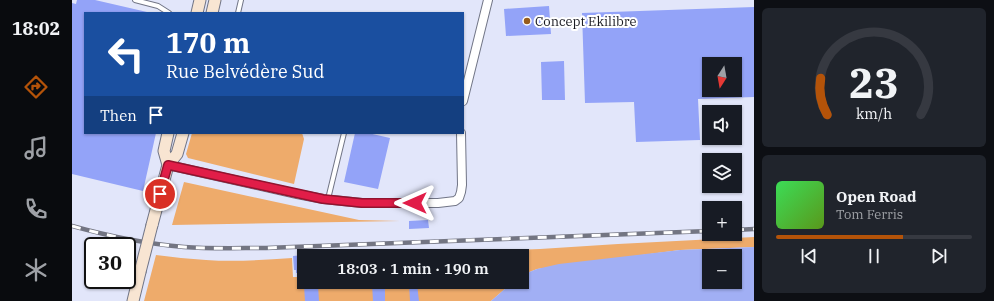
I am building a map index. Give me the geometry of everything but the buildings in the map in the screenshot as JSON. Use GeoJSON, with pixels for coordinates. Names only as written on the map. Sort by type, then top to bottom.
{"type":"FeatureCollection","features":[{"type":"Feature","properties":{"kind":"main road"},"geometry":{"type":"LineString","coordinates":[[197,12],[200,0]]}},
{"type":"Feature","properties":{"kind":"main road"},"geometry":{"type":"LineString","coordinates":[[212,12],[215,0]]}},
{"type":"Feature","properties":{"kind":"main road"},"geometry":{"type":"LineString","coordinates":[[168,134],[164,151],[168,165]]}},
{"type":"Feature","properties":{"kind":"main road"},"geometry":{"type":"LineString","coordinates":[[133,301],[168,165],[177,154],[183,134]]}},
{"type":"Feature","properties":{"kind":"street"},"geometry":{"type":"LineString","coordinates":[[464,97],[488,0]]}},
{"type":"Feature","properties":{"kind":"street"},"geometry":{"type":"LineString","coordinates":[[168,165],[297,194],[328,199],[362,203],[438,203],[455,201],[459,198],[462,185],[461,134]]}},
{"type":"Feature","properties":{"kind":"lane"},"geometry":{"type":"LineString","coordinates":[[136,0],[158,6],[167,12]]}},
{"type":"Feature","properties":{"kind":"lane"},"geometry":{"type":"LineString","coordinates":[[238,12],[241,0]]}},
{"type":"Feature","properties":{"kind":"lane"},"geometry":{"type":"LineString","coordinates":[[328,199],[344,134]]}},
{"type":"Feature","properties":{"kind":"shaded area"},"geometry":{"type":"Polygon","coordinates":[[[192,134],[302,134],[304,139],[294,184],[188,158],[186,154],[192,134]]]}},
{"type":"Feature","properties":{"kind":"shaded area"},"geometry":{"type":"Polygon","coordinates":[[[184,182],[359,220],[400,221],[172,225],[184,182]]]}},
{"type":"Feature","properties":{"kind":"shaded area"},"geometry":{"type":"Polygon","coordinates":[[[754,237],[754,247],[680,250],[537,269],[529,272],[529,249],[702,240],[702,241],[742,241],[742,238],[754,237]]]}},
{"type":"Feature","properties":{"kind":"shaded area"},"geometry":{"type":"Polygon","coordinates":[[[156,255],[217,261],[292,258],[293,277],[297,277],[297,289],[505,289],[491,301],[144,301],[156,255]]]}},
{"type":"Feature","properties":{"kind":"water"},"geometry":{"type":"Polygon","coordinates":[[[754,247],[754,301],[491,301],[505,289],[529,289],[529,272],[559,264],[680,250],[702,249],[702,289],[742,289],[742,249],[705,249],[754,247]]]}},
{"type":"Feature","properties":{"kind":"railway"},"geometry":{"type":"LineString","coordinates":[[72,226],[141,242],[170,246],[215,248],[266,248],[702,231]]}},
{"type":"Feature","properties":{"kind":"railway"},"geometry":{"type":"LineString","coordinates":[[742,230],[754,229]]}},
{"type":"Feature","properties":{"kind":"place","name":"Concept Ekilibre"},"geometry":{"type":"Point","coordinates":[527,21]}},
{"type":"Feature","properties":{"kind":"route"},"geometry":{"type":"LineString","coordinates":[[160,194],[168,165],[323,199],[362,203],[415,203]]}}]}
